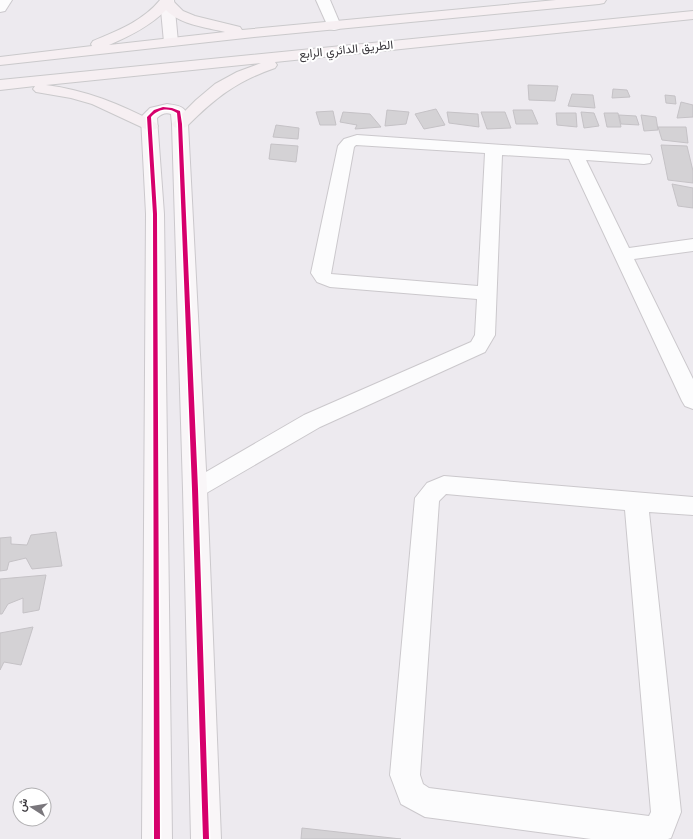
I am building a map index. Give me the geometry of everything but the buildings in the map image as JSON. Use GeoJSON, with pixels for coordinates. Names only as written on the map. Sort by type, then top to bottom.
{"type":"FeatureCollection","features":[{"type":"Feature","properties":{"kind":"main road","name":"الطريق الدائري الرابع"},"geometry":{"type":"LineString","coordinates":[[0,61],[254,33],[573,1],[599,0]]}},
{"type":"Feature","properties":{"kind":"main road"},"geometry":{"type":"LineString","coordinates":[[73,52],[96,44],[134,27],[167,2],[178,14],[190,19],[254,33]]}},
{"type":"Feature","properties":{"kind":"main road","name":"الطريق الدائري الرابع"},"geometry":{"type":"LineString","coordinates":[[0,85],[693,15]]}},
{"type":"Feature","properties":{"kind":"main road"},"geometry":{"type":"LineString","coordinates":[[180,124],[216,90],[242,75],[275,64],[338,50]]}},
{"type":"Feature","properties":{"kind":"main road"},"geometry":{"type":"LineString","coordinates":[[0,85],[55,90],[89,97],[117,108],[150,126]]}},
{"type":"Feature","properties":{"kind":"street"},"geometry":{"type":"LineString","coordinates":[[0,8],[5,0]]}},
{"type":"Feature","properties":{"kind":"street"},"geometry":{"type":"LineString","coordinates":[[323,0],[334,26]]}},
{"type":"Feature","properties":{"kind":"street"},"geometry":{"type":"LineString","coordinates":[[167,2],[171,42]]}},
{"type":"Feature","properties":{"kind":"street"},"geometry":{"type":"LineString","coordinates":[[157,839],[155,214],[149,117],[152,113],[159,109],[174,109],[179,112],[180,124],[195,489],[206,839]]}},
{"type":"Feature","properties":{"kind":"street"},"geometry":{"type":"LineString","coordinates":[[486,293],[330,281],[324,278],[320,273],[346,146],[350,142],[357,140],[644,159]]}},
{"type":"Feature","properties":{"kind":"street"},"geometry":{"type":"LineString","coordinates":[[195,489],[312,420],[478,347],[484,335],[494,150]]}},
{"type":"Feature","properties":{"kind":"street"},"geometry":{"type":"LineString","coordinates":[[575,155],[693,401]]}},
{"type":"Feature","properties":{"kind":"street"},"geometry":{"type":"LineString","coordinates":[[623,256],[693,245]]}},
{"type":"Feature","properties":{"kind":"street"},"geometry":{"type":"LineString","coordinates":[[636,502],[666,812],[660,826],[651,832],[425,802],[410,794],[405,775],[427,498],[435,489],[444,485],[693,506]]}},
{"type":"Feature","properties":{"kind":"cycle path"},"geometry":{"type":"LineString","coordinates":[[157,839],[155,214],[149,117],[155,111],[163,108],[172,109],[179,112],[180,124],[195,489],[206,839]]}}]}
